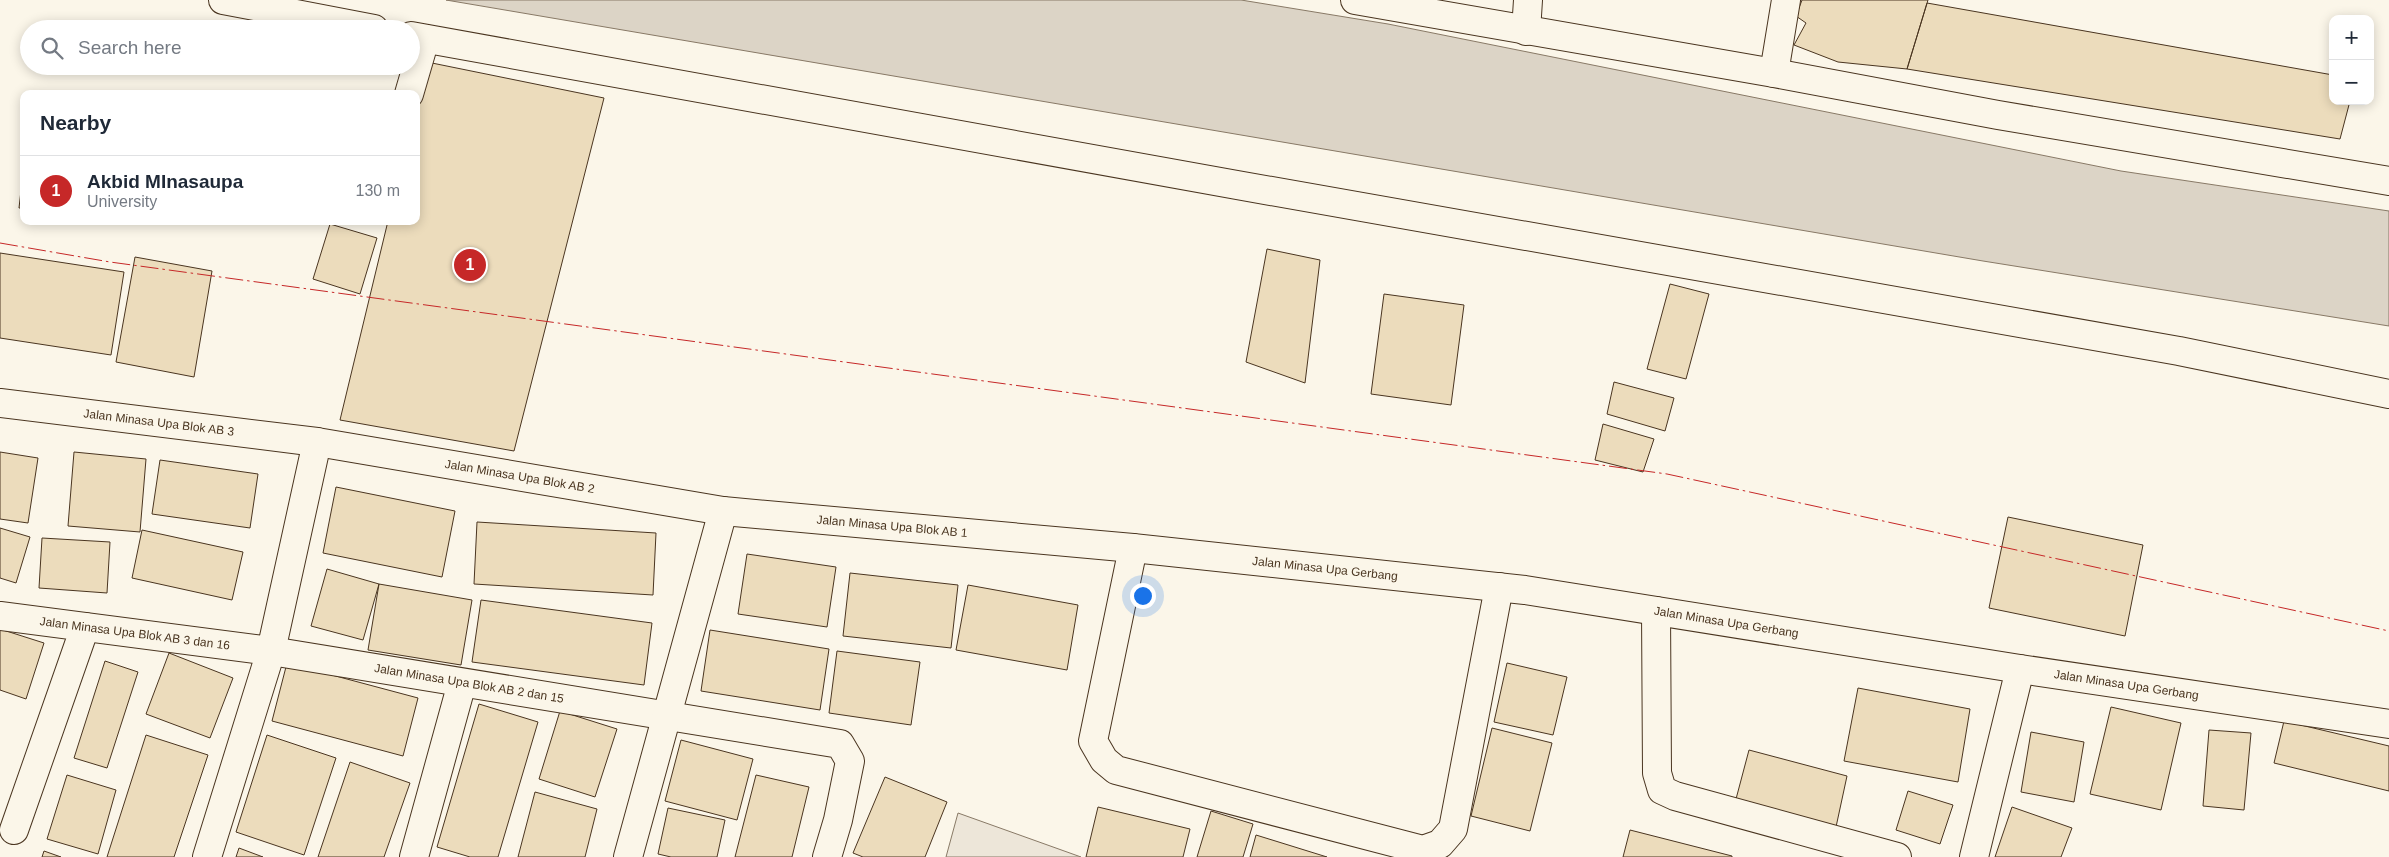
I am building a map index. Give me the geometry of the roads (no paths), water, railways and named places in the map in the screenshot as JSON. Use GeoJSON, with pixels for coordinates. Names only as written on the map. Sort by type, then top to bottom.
{"type":"FeatureCollection","features":[{"type":"Feature","properties":{"kind":"street"},"geometry":{"type":"LineString","coordinates":[[223,0],[327,20]]}},
{"type":"Feature","properties":{"kind":"street"},"geometry":{"type":"LineString","coordinates":[[1355,0],[1774,73],[2008,117],[2389,181]]}},
{"type":"Feature","properties":{"kind":"street"},"geometry":{"type":"LineString","coordinates":[[1526,30],[1528,0]]}},
{"type":"Feature","properties":{"kind":"street"},"geometry":{"type":"LineString","coordinates":[[1774,73],[1786,0]]}},
{"type":"Feature","properties":{"kind":"street"},"geometry":{"type":"LineString","coordinates":[[420,37],[2179,351],[2389,394]]}},
{"type":"Feature","properties":{"kind":"street"},"geometry":{"type":"LineString","coordinates":[[410,90],[412,75]]}},
{"type":"Feature","properties":{"kind":"street","name":"Jalan Minasa Upa Blok AB 3"},"geometry":{"type":"LineString","coordinates":[[0,403],[317,442]]}},
{"type":"Feature","properties":{"kind":"street"},"geometry":{"type":"LineString","coordinates":[[207,857],[271,651],[317,442]]}},
{"type":"Feature","properties":{"kind":"street","name":"Jalan Minasa Upa Blok AB 2"},"geometry":{"type":"LineString","coordinates":[[317,442],[723,511]]}},
{"type":"Feature","properties":{"kind":"street"},"geometry":{"type":"LineString","coordinates":[[628,857],[723,511]]}},
{"type":"Feature","properties":{"kind":"street","name":"Jalan Minasa Upa Blok AB 1"},"geometry":{"type":"LineString","coordinates":[[723,511],[1062,541]]}},
{"type":"Feature","properties":{"kind":"street","name":"Jalan Minasa Upa Gerbang"},"geometry":{"type":"LineString","coordinates":[[1062,541],[1500,587],[1656,610],[2020,669],[2389,724]]}},
{"type":"Feature","properties":{"kind":"street"},"geometry":{"type":"LineString","coordinates":[[1133,548],[1093,741],[1104,760],[1116,770],[1423,850],[1440,844],[1453,829],[1500,587]]}},
{"type":"Feature","properties":{"kind":"street"},"geometry":{"type":"LineString","coordinates":[[1656,610],[1657,773],[1662,790],[1675,796],[1897,857]]}},
{"type":"Feature","properties":{"kind":"street","name":"Jalan Minasa Upa Blok AB 3 dan 16"},"geometry":{"type":"LineString","coordinates":[[0,616],[271,651]]}},
{"type":"Feature","properties":{"kind":"street"},"geometry":{"type":"LineString","coordinates":[[14,830],[85,627]]}},
{"type":"Feature","properties":{"kind":"street","name":"Jalan Minasa Upa Blok AB 2 dan 15"},"geometry":{"type":"LineString","coordinates":[[271,651],[462,684],[840,744],[850,761],[838,820],[827,857]]}},
{"type":"Feature","properties":{"kind":"street"},"geometry":{"type":"LineString","coordinates":[[1974,857],[2020,669]]}},
{"type":"Feature","properties":{"kind":"street"},"geometry":{"type":"LineString","coordinates":[[414,857],[462,684]]}},
{"type":"Feature","properties":{"kind":"place","name":"Akbid MInasaupa"},"geometry":{"type":"Point","coordinates":[470,265]}}]}
